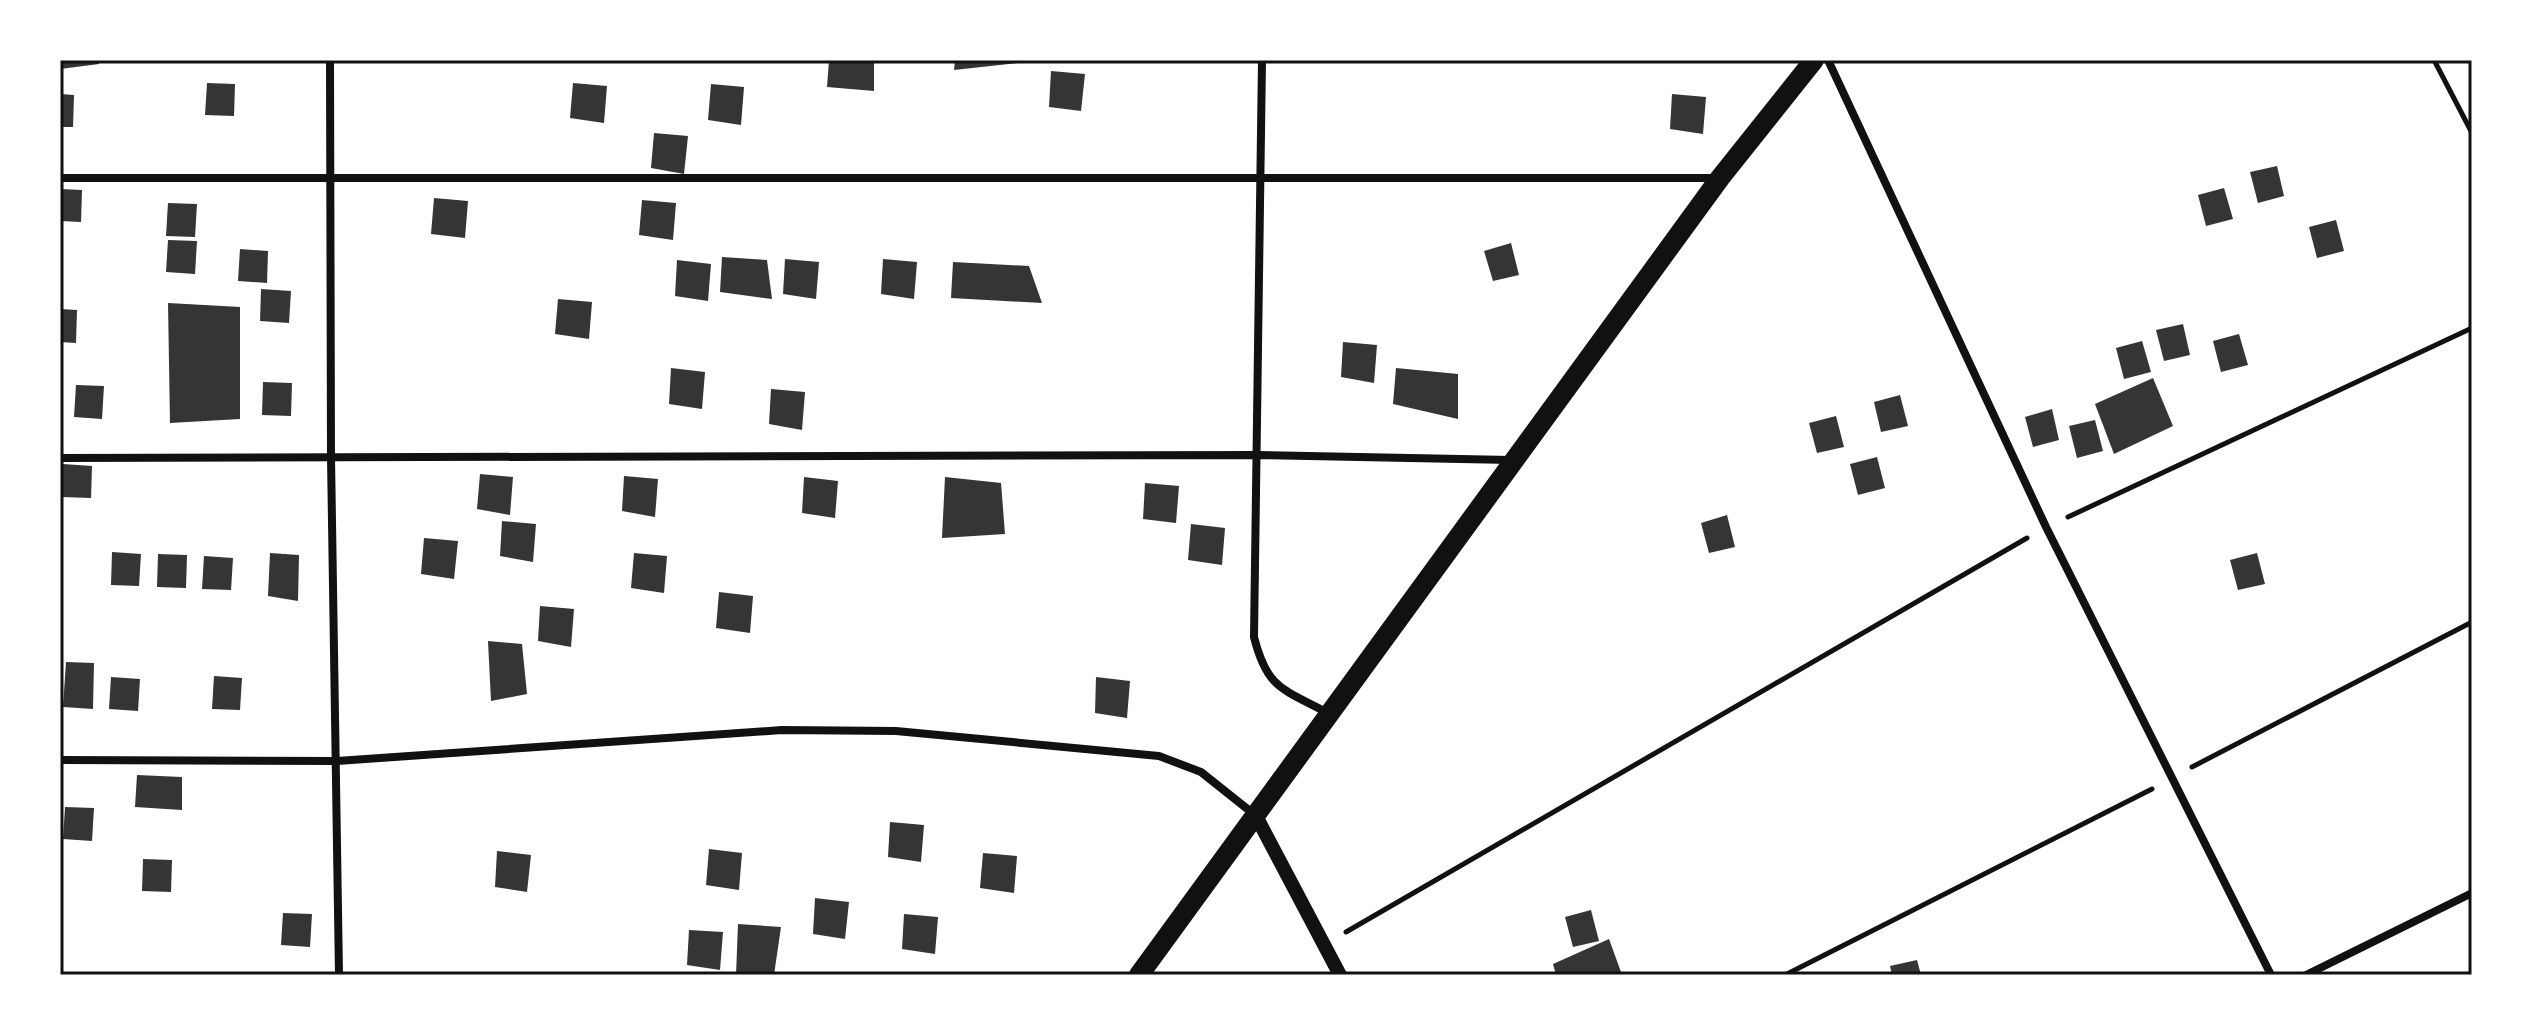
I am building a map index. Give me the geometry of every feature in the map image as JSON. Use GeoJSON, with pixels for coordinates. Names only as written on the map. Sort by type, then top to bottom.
{"type":"FeatureCollection","features":[{"type":"Feature","properties":{"kind":"main road"},"geometry":{"type":"LineString","coordinates":[[1139,975],[1720,178],[1814,60]]}},
{"type":"Feature","properties":{"kind":"street"},"geometry":{"type":"LineString","coordinates":[[330,60],[331,457],[339,975]]}},
{"type":"Feature","properties":{"kind":"street"},"geometry":{"type":"LineString","coordinates":[[1262,60],[1263,177],[1254,637],[1261,666],[1272,683],[1328,713]]}},
{"type":"Feature","properties":{"kind":"street"},"geometry":{"type":"LineString","coordinates":[[1828,60],[2046,527],[2271,975]]}},
{"type":"Feature","properties":{"kind":"street"},"geometry":{"type":"LineString","coordinates":[[60,178],[1720,178]]}},
{"type":"Feature","properties":{"kind":"street"},"geometry":{"type":"LineString","coordinates":[[60,458],[1259,455],[1514,460]]}},
{"type":"Feature","properties":{"kind":"street"},"geometry":{"type":"LineString","coordinates":[[60,760],[337,761],[782,730],[896,731],[1159,756],[1201,772],[1256,816],[1340,975]]}},
{"type":"Feature","properties":{"kind":"street"},"geometry":{"type":"LineString","coordinates":[[2306,975],[2472,893]]}},
{"type":"Feature","properties":{"kind":"path"},"geometry":{"type":"LineString","coordinates":[[2434,60],[2472,133]]}},
{"type":"Feature","properties":{"kind":"path"},"geometry":{"type":"LineString","coordinates":[[1325,944],[2046,527],[2472,328]]}},
{"type":"Feature","properties":{"kind":"path"},"geometry":{"type":"LineString","coordinates":[[1785,975],[2472,622]]}},
{"type":"Feature","properties":{"kind":"building"},"geometry":{"type":"Polygon","coordinates":[[[60,60],[99,60],[99,64],[60,69],[60,60]]]}},
{"type":"Feature","properties":{"kind":"building"},"geometry":{"type":"Polygon","coordinates":[[[829,60],[874,60],[874,91],[827,87],[829,60]]]}},
{"type":"Feature","properties":{"kind":"building"},"geometry":{"type":"Polygon","coordinates":[[[955,60],[1027,60],[1027,62],[954,70],[955,60]]]}},
{"type":"Feature","properties":{"kind":"building"},"geometry":{"type":"Polygon","coordinates":[[[1051,71],[1085,74],[1081,111],[1049,107],[1051,71]]]}},
{"type":"Feature","properties":{"kind":"building"},"geometry":{"type":"Polygon","coordinates":[[[207,83],[235,84],[234,116],[205,115],[207,83]]]}},
{"type":"Feature","properties":{"kind":"building"},"geometry":{"type":"Polygon","coordinates":[[[573,83],[607,86],[604,123],[570,118],[573,83]]]}},
{"type":"Feature","properties":{"kind":"building"},"geometry":{"type":"Polygon","coordinates":[[[711,84],[744,87],[741,125],[708,120],[711,84]]]}},
{"type":"Feature","properties":{"kind":"building"},"geometry":{"type":"Polygon","coordinates":[[[60,94],[74,95],[73,127],[60,127],[60,94]]]}},
{"type":"Feature","properties":{"kind":"building"},"geometry":{"type":"Polygon","coordinates":[[[1672,94],[1706,97],[1703,134],[1670,129],[1672,94]]]}},
{"type":"Feature","properties":{"kind":"building"},"geometry":{"type":"Polygon","coordinates":[[[654,133],[688,136],[684,174],[651,168],[654,133]]]}},
{"type":"Feature","properties":{"kind":"building"},"geometry":{"type":"Polygon","coordinates":[[[2277,166],[2284,196],[2258,203],[2250,172],[2277,166]]]}},
{"type":"Feature","properties":{"kind":"building"},"geometry":{"type":"Polygon","coordinates":[[[2224,188],[2233,219],[2206,226],[2198,195],[2224,188]]]}},
{"type":"Feature","properties":{"kind":"building"},"geometry":{"type":"Polygon","coordinates":[[[60,189],[82,190],[81,222],[60,221],[60,189]]]}},
{"type":"Feature","properties":{"kind":"building"},"geometry":{"type":"Polygon","coordinates":[[[434,198],[468,201],[465,238],[431,234],[434,198]]]}},
{"type":"Feature","properties":{"kind":"building"},"geometry":{"type":"Polygon","coordinates":[[[642,200],[676,203],[673,240],[639,235],[642,200]]]}},
{"type":"Feature","properties":{"kind":"building"},"geometry":{"type":"Polygon","coordinates":[[[168,203],[197,204],[195,237],[166,236],[168,203]]]}},
{"type":"Feature","properties":{"kind":"building"},"geometry":{"type":"Polygon","coordinates":[[[2336,220],[2344,251],[2317,258],[2309,227],[2336,220]]]}},
{"type":"Feature","properties":{"kind":"building"},"geometry":{"type":"Polygon","coordinates":[[[168,240],[197,241],[195,274],[166,272],[168,240]]]}},
{"type":"Feature","properties":{"kind":"building"},"geometry":{"type":"Polygon","coordinates":[[[1511,243],[1519,275],[1493,281],[1484,251],[1511,243]]]}},
{"type":"Feature","properties":{"kind":"building"},"geometry":{"type":"Polygon","coordinates":[[[240,249],[268,251],[267,283],[238,281],[240,249]]]}},
{"type":"Feature","properties":{"kind":"building"},"geometry":{"type":"Polygon","coordinates":[[[722,257],[767,260],[772,299],[720,292],[722,257]]]}},
{"type":"Feature","properties":{"kind":"building"},"geometry":{"type":"Polygon","coordinates":[[[785,259],[819,262],[816,299],[783,294],[785,259]]]}},
{"type":"Feature","properties":{"kind":"building"},"geometry":{"type":"Polygon","coordinates":[[[883,259],[917,262],[914,299],[881,294],[883,259]]]}},
{"type":"Feature","properties":{"kind":"building"},"geometry":{"type":"Polygon","coordinates":[[[677,260],[711,264],[708,301],[675,296],[677,260]]]}},
{"type":"Feature","properties":{"kind":"building"},"geometry":{"type":"Polygon","coordinates":[[[953,262],[1029,266],[1042,303],[951,298],[953,262]]]}},
{"type":"Feature","properties":{"kind":"building"},"geometry":{"type":"Polygon","coordinates":[[[261,289],[291,291],[289,323],[260,321],[261,289]]]}},
{"type":"Feature","properties":{"kind":"building"},"geometry":{"type":"Polygon","coordinates":[[[558,299],[592,302],[589,339],[555,334],[558,299]]]}},
{"type":"Feature","properties":{"kind":"building"},"geometry":{"type":"Polygon","coordinates":[[[168,303],[240,307],[240,419],[170,423],[168,303]]]}},
{"type":"Feature","properties":{"kind":"building"},"geometry":{"type":"Polygon","coordinates":[[[60,309],[77,310],[76,343],[60,342],[60,309]]]}},
{"type":"Feature","properties":{"kind":"building"},"geometry":{"type":"Polygon","coordinates":[[[2183,324],[2190,355],[2164,361],[2156,330],[2183,324]]]}},
{"type":"Feature","properties":{"kind":"building"},"geometry":{"type":"Polygon","coordinates":[[[2239,334],[2248,365],[2221,372],[2213,341],[2239,334]]]}},
{"type":"Feature","properties":{"kind":"building"},"geometry":{"type":"Polygon","coordinates":[[[2142,341],[2151,372],[2124,379],[2116,348],[2142,341]]]}},
{"type":"Feature","properties":{"kind":"building"},"geometry":{"type":"Polygon","coordinates":[[[1343,342],[1377,345],[1374,383],[1341,377],[1343,342]]]}},
{"type":"Feature","properties":{"kind":"building"},"geometry":{"type":"Polygon","coordinates":[[[671,368],[705,372],[702,409],[669,404],[671,368]]]}},
{"type":"Feature","properties":{"kind":"building"},"geometry":{"type":"Polygon","coordinates":[[[1396,368],[1458,374],[1458,419],[1393,404],[1396,368]]]}},
{"type":"Feature","properties":{"kind":"building"},"geometry":{"type":"Polygon","coordinates":[[[2153,378],[2173,426],[2114,454],[2095,404],[2153,378]]]}},
{"type":"Feature","properties":{"kind":"building"},"geometry":{"type":"Polygon","coordinates":[[[263,382],[292,383],[291,416],[262,415],[263,382]]]}},
{"type":"Feature","properties":{"kind":"building"},"geometry":{"type":"Polygon","coordinates":[[[76,385],[104,386],[102,419],[74,417],[76,385]]]}},
{"type":"Feature","properties":{"kind":"building"},"geometry":{"type":"Polygon","coordinates":[[[771,389],[805,392],[802,430],[769,424],[771,389]]]}},
{"type":"Feature","properties":{"kind":"building"},"geometry":{"type":"Polygon","coordinates":[[[1900,395],[1908,426],[1881,432],[1874,402],[1900,395]]]}},
{"type":"Feature","properties":{"kind":"building"},"geometry":{"type":"Polygon","coordinates":[[[2052,409],[2059,440],[2033,447],[2025,417],[2052,409]]]}},
{"type":"Feature","properties":{"kind":"building"},"geometry":{"type":"Polygon","coordinates":[[[1836,416],[1844,447],[1817,453],[1809,423],[1836,416]]]}},
{"type":"Feature","properties":{"kind":"building"},"geometry":{"type":"Polygon","coordinates":[[[2095,420],[2103,451],[2077,458],[2069,426],[2095,420]]]}},
{"type":"Feature","properties":{"kind":"building"},"geometry":{"type":"Polygon","coordinates":[[[1877,457],[1885,488],[1858,495],[1850,464],[1877,457]]]}},
{"type":"Feature","properties":{"kind":"building"},"geometry":{"type":"Polygon","coordinates":[[[63,464],[92,466],[91,498],[61,497],[63,464]]]}},
{"type":"Feature","properties":{"kind":"building"},"geometry":{"type":"Polygon","coordinates":[[[480,474],[513,477],[510,515],[477,509],[480,474]]]}},
{"type":"Feature","properties":{"kind":"building"},"geometry":{"type":"Polygon","coordinates":[[[624,476],[658,479],[655,517],[622,511],[624,476]]]}},
{"type":"Feature","properties":{"kind":"building"},"geometry":{"type":"Polygon","coordinates":[[[804,477],[838,481],[835,518],[802,513],[804,477]]]}},
{"type":"Feature","properties":{"kind":"building"},"geometry":{"type":"Polygon","coordinates":[[[945,477],[1001,483],[1005,534],[942,538],[945,477]]]}},
{"type":"Feature","properties":{"kind":"building"},"geometry":{"type":"Polygon","coordinates":[[[1145,483],[1179,486],[1176,523],[1143,519],[1145,483]]]}},
{"type":"Feature","properties":{"kind":"building"},"geometry":{"type":"Polygon","coordinates":[[[1727,515],[1735,547],[1709,553],[1701,523],[1727,515]]]}},
{"type":"Feature","properties":{"kind":"building"},"geometry":{"type":"Polygon","coordinates":[[[502,521],[536,524],[533,562],[500,556],[502,521]]]}},
{"type":"Feature","properties":{"kind":"building"},"geometry":{"type":"Polygon","coordinates":[[[1191,524],[1225,528],[1222,565],[1188,560],[1191,524]]]}},
{"type":"Feature","properties":{"kind":"building"},"geometry":{"type":"Polygon","coordinates":[[[424,538],[458,541],[454,579],[421,574],[424,538]]]}},
{"type":"Feature","properties":{"kind":"building"},"geometry":{"type":"Polygon","coordinates":[[[112,552],[141,554],[139,586],[111,585],[112,552]]]}},
{"type":"Feature","properties":{"kind":"building"},"geometry":{"type":"Polygon","coordinates":[[[270,553],[299,555],[298,601],[268,596],[270,553]]]}},
{"type":"Feature","properties":{"kind":"building"},"geometry":{"type":"Polygon","coordinates":[[[634,553],[667,556],[664,593],[631,588],[634,553]]]}},
{"type":"Feature","properties":{"kind":"building"},"geometry":{"type":"Polygon","coordinates":[[[2257,553],[2265,584],[2238,590],[2230,560],[2257,553]]]}},
{"type":"Feature","properties":{"kind":"building"},"geometry":{"type":"Polygon","coordinates":[[[158,554],[187,555],[186,588],[157,587],[158,554]]]}},
{"type":"Feature","properties":{"kind":"building"},"geometry":{"type":"Polygon","coordinates":[[[204,556],[233,558],[231,590],[202,589],[204,556]]]}},
{"type":"Feature","properties":{"kind":"building"},"geometry":{"type":"Polygon","coordinates":[[[719,592],[753,596],[750,633],[716,628],[719,592]]]}},
{"type":"Feature","properties":{"kind":"building"},"geometry":{"type":"Polygon","coordinates":[[[540,606],[574,609],[571,647],[538,641],[540,606]]]}},
{"type":"Feature","properties":{"kind":"building"},"geometry":{"type":"Polygon","coordinates":[[[488,641],[522,644],[527,694],[491,701],[488,641]]]}},
{"type":"Feature","properties":{"kind":"building"},"geometry":{"type":"Polygon","coordinates":[[[66,662],[94,663],[93,709],[63,707],[66,662]]]}},
{"type":"Feature","properties":{"kind":"building"},"geometry":{"type":"Polygon","coordinates":[[[214,676],[242,678],[240,710],[212,709],[214,676]]]}},
{"type":"Feature","properties":{"kind":"building"},"geometry":{"type":"Polygon","coordinates":[[[111,677],[140,679],[138,711],[109,709],[111,677]]]}},
{"type":"Feature","properties":{"kind":"building"},"geometry":{"type":"Polygon","coordinates":[[[1096,677],[1130,681],[1127,718],[1095,713],[1096,677]]]}},
{"type":"Feature","properties":{"kind":"building"},"geometry":{"type":"Polygon","coordinates":[[[137,775],[182,777],[182,810],[135,807],[137,775]]]}},
{"type":"Feature","properties":{"kind":"building"},"geometry":{"type":"Polygon","coordinates":[[[65,807],[94,808],[92,841],[63,839],[65,807]]]}},
{"type":"Feature","properties":{"kind":"building"},"geometry":{"type":"Polygon","coordinates":[[[890,822],[924,825],[921,862],[888,857],[890,822]]]}},
{"type":"Feature","properties":{"kind":"building"},"geometry":{"type":"Polygon","coordinates":[[[709,849],[742,853],[739,890],[706,885],[709,849]]]}},
{"type":"Feature","properties":{"kind":"building"},"geometry":{"type":"Polygon","coordinates":[[[497,851],[531,855],[527,892],[495,887],[497,851]]]}},
{"type":"Feature","properties":{"kind":"building"},"geometry":{"type":"Polygon","coordinates":[[[983,853],[1017,856],[1014,893],[980,888],[983,853]]]}},
{"type":"Feature","properties":{"kind":"building"},"geometry":{"type":"Polygon","coordinates":[[[143,859],[172,860],[171,892],[142,891],[143,859]]]}},
{"type":"Feature","properties":{"kind":"building"},"geometry":{"type":"Polygon","coordinates":[[[815,898],[849,902],[845,939],[813,934],[815,898]]]}},
{"type":"Feature","properties":{"kind":"building"},"geometry":{"type":"Polygon","coordinates":[[[1591,910],[1599,941],[1573,947],[1565,917],[1591,910]]]}},
{"type":"Feature","properties":{"kind":"building"},"geometry":{"type":"Polygon","coordinates":[[[283,913],[312,914],[310,947],[281,945],[283,913]]]}},
{"type":"Feature","properties":{"kind":"building"},"geometry":{"type":"Polygon","coordinates":[[[904,914],[938,917],[935,954],[902,949],[904,914]]]}},
{"type":"Feature","properties":{"kind":"building"},"geometry":{"type":"Polygon","coordinates":[[[738,924],[781,927],[774,975],[736,975],[738,924]]]}},
{"type":"Feature","properties":{"kind":"building"},"geometry":{"type":"Polygon","coordinates":[[[689,930],[723,932],[720,970],[687,965],[689,930]]]}},
{"type":"Feature","properties":{"kind":"building"},"geometry":{"type":"Polygon","coordinates":[[[1609,939],[1621,972],[1556,975],[1553,964],[1609,939]]]}},
{"type":"Feature","properties":{"kind":"building"},"geometry":{"type":"Polygon","coordinates":[[[1917,960],[1921,975],[1892,975],[1890,966],[1917,960]]]}}]}
